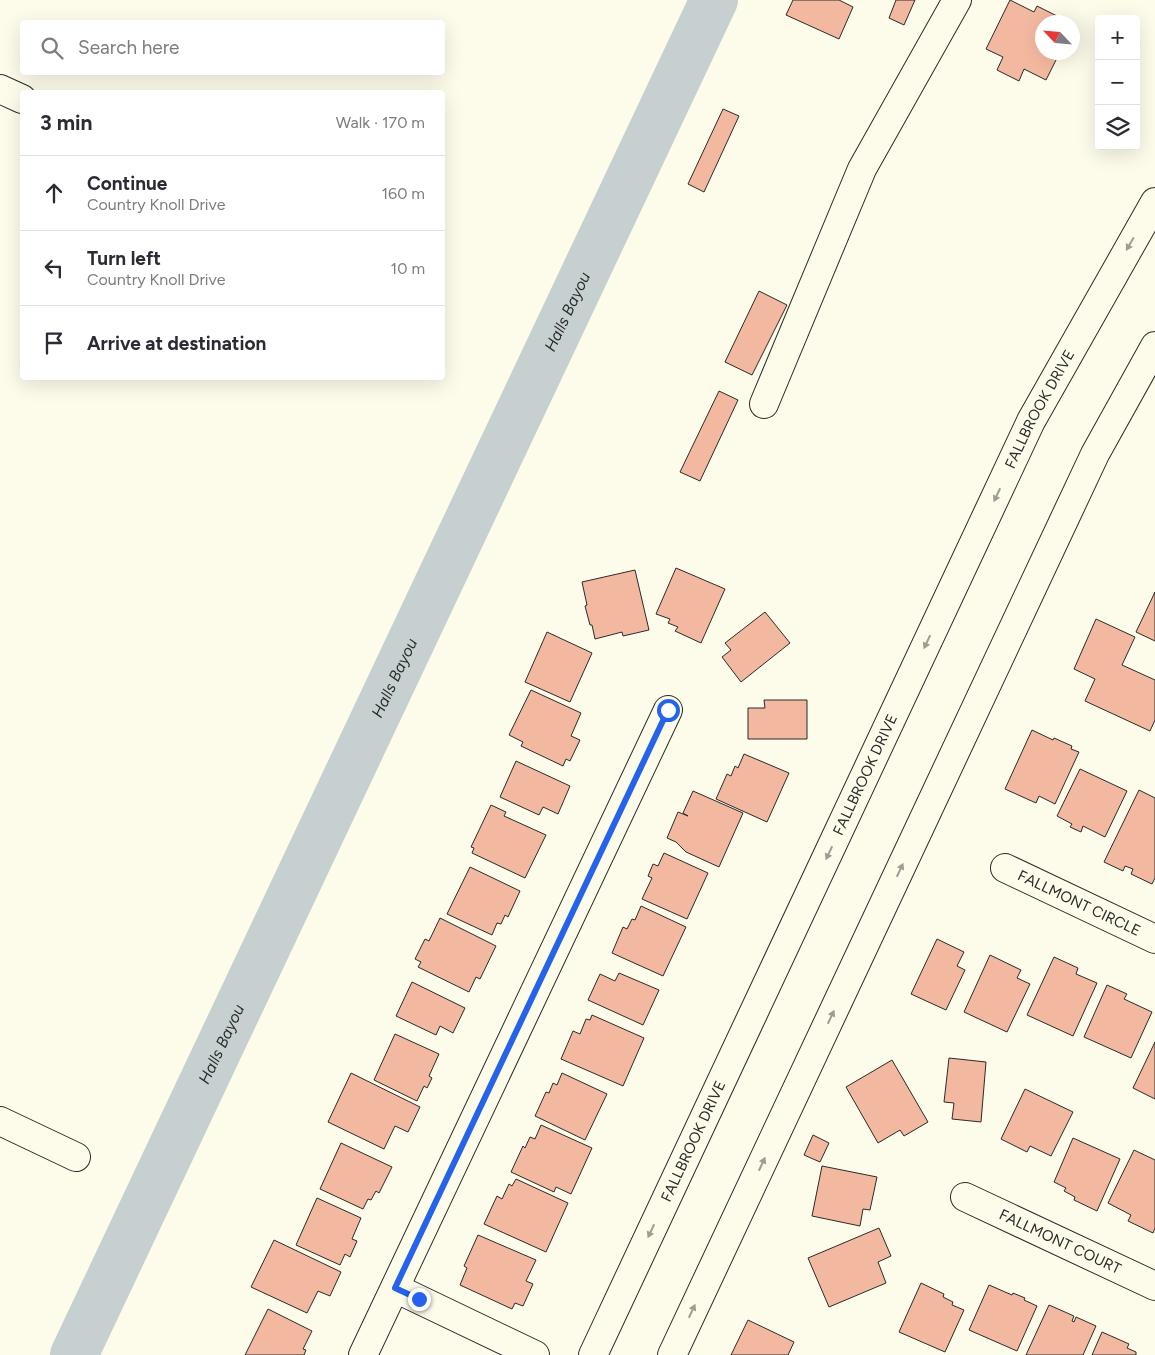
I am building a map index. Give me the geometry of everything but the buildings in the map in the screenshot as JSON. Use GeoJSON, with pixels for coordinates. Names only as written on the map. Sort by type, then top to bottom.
{"type":"FeatureCollection","features":[{"type":"Feature","properties":{"kind":"main road"},"geometry":{"type":"LineString","coordinates":[[764,404],[862,169],[956,0]]}},
{"type":"Feature","properties":{"kind":"main road"},"geometry":{"type":"LineString","coordinates":[[0,89],[20,98]]}},
{"type":"Feature","properties":{"kind":"main road","name":"FALLBROOK DRIVE"},"geometry":{"type":"LineString","coordinates":[[593,1355],[1031,421],[1155,202]]}},
{"type":"Feature","properties":{"kind":"main road"},"geometry":{"type":"LineString","coordinates":[[672,1355],[1095,454],[1155,346]]}},
{"type":"Feature","properties":{"kind":"main road"},"geometry":{"type":"LineString","coordinates":[[363,1355],[668,710]]}},
{"type":"Feature","properties":{"kind":"main road","name":"FALLMONT CIRCLE"},"geometry":{"type":"LineString","coordinates":[[1005,868],[1155,939]]}},
{"type":"Feature","properties":{"kind":"main road"},"geometry":{"type":"LineString","coordinates":[[0,1121],[76,1157]]}},
{"type":"Feature","properties":{"kind":"main road","name":"FALLMONT COURT"},"geometry":{"type":"LineString","coordinates":[[965,1197],[1155,1286]]}},
{"type":"Feature","properties":{"kind":"main road"},"geometry":{"type":"LineString","coordinates":[[395,1288],[534,1355]]}},
{"type":"Feature","properties":{"kind":"waterway","name":"Halls Bayou"},"geometry":{"type":"LineString","coordinates":[[74,1355],[714,0]]}},
{"type":"Feature","properties":{"kind":"route"},"geometry":{"type":"LineString","coordinates":[[419,1299],[395,1288],[668,710]]}}]}
